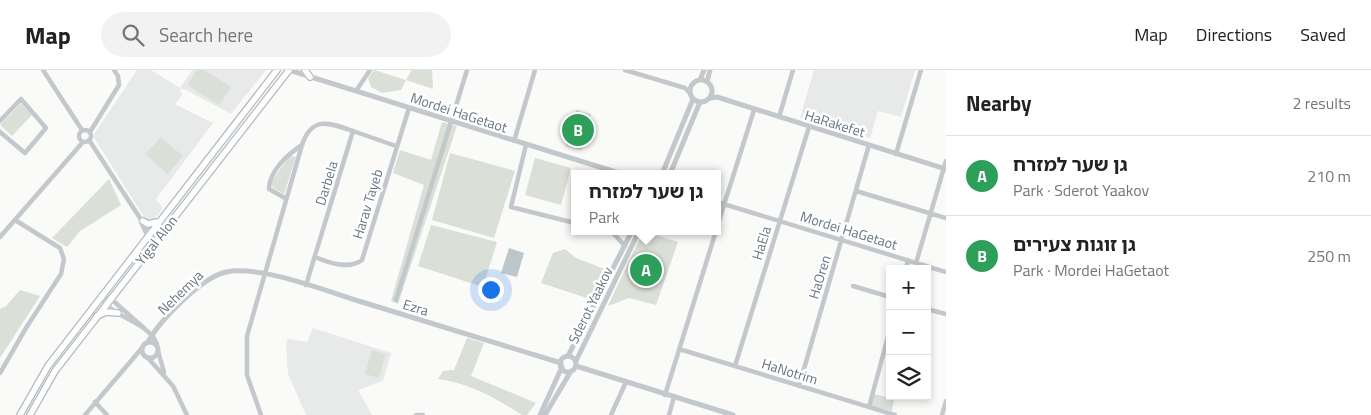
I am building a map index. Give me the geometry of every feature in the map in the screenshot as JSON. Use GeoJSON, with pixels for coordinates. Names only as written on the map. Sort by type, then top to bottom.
{"type":"FeatureCollection","features":[{"type":"Feature","properties":{"kind":"main road","name":"Yigal Alon"},"geometry":{"type":"LineString","coordinates":[[20,415],[48,366],[100,296],[277,70]]}},
{"type":"Feature","properties":{"kind":"main road","name":"Yigal Alon"},"geometry":{"type":"LineString","coordinates":[[30,415],[55,371],[289,70]]}},
{"type":"Feature","properties":{"kind":"main road"},"geometry":{"type":"LineString","coordinates":[[305,70],[310,76]]}},
{"type":"Feature","properties":{"kind":"main road"},"geometry":{"type":"LineString","coordinates":[[143,222],[148,224],[157,222]]}},
{"type":"Feature","properties":{"kind":"main road"},"geometry":{"type":"LineString","coordinates":[[96,317],[104,313],[118,313]]}},
{"type":"Feature","properties":{"kind":"street"},"geometry":{"type":"LineString","coordinates":[[43,70],[82,130],[90,132]]}},
{"type":"Feature","properties":{"kind":"street"},"geometry":{"type":"LineString","coordinates":[[114,70],[118,76],[119,85],[90,132],[89,140],[155,241]]}},
{"type":"Feature","properties":{"kind":"street","name":"Mordei HaGetaot"},"geometry":{"type":"LineString","coordinates":[[289,70],[609,170]]}},
{"type":"Feature","properties":{"kind":"street"},"geometry":{"type":"LineString","coordinates":[[356,91],[370,70]]}},
{"type":"Feature","properties":{"kind":"street"},"geometry":{"type":"LineString","coordinates":[[396,300],[467,70]]}},
{"type":"Feature","properties":{"kind":"street"},"geometry":{"type":"LineString","coordinates":[[514,141],[535,70]]}},
{"type":"Feature","properties":{"kind":"street"},"geometry":{"type":"LineString","coordinates":[[625,70],[685,88],[693,99],[700,102]]}},
{"type":"Feature","properties":{"kind":"street"},"geometry":{"type":"LineString","coordinates":[[685,88],[700,80],[704,70]]}},
{"type":"Feature","properties":{"kind":"street"},"geometry":{"type":"LineString","coordinates":[[706,82],[710,70]]}},
{"type":"Feature","properties":{"kind":"street"},"geometry":{"type":"LineString","coordinates":[[779,117],[793,70]]}},
{"type":"Feature","properties":{"kind":"street"},"geometry":{"type":"LineString","coordinates":[[896,154],[921,70]]}},
{"type":"Feature","properties":{"kind":"street"},"geometry":{"type":"LineString","coordinates":[[672,170],[700,102],[711,95],[711,87],[706,82],[700,80]]}},
{"type":"Feature","properties":{"kind":"street"},"geometry":{"type":"LineString","coordinates":[[690,93],[691,86]]}},
{"type":"Feature","properties":{"kind":"street","name":"HaRakefet"},"geometry":{"type":"LineString","coordinates":[[711,95],[945,169]]}},
{"type":"Feature","properties":{"kind":"street"},"geometry":{"type":"LineString","coordinates":[[0,121],[21,99],[46,128],[24,153],[1,134]]}},
{"type":"Feature","properties":{"kind":"street"},"geometry":{"type":"LineString","coordinates":[[664,170],[693,99]]}},
{"type":"Feature","properties":{"kind":"street","name":"Harav Tayeb"},"geometry":{"type":"LineString","coordinates":[[315,256],[343,265],[352,265],[362,260],[409,108]]}},
{"type":"Feature","properties":{"kind":"street"},"geometry":{"type":"LineString","coordinates":[[721,214],[754,110]]}},
{"type":"Feature","properties":{"kind":"street"},"geometry":{"type":"LineString","coordinates":[[261,415],[247,375],[248,327],[285,198],[302,145],[310,129],[318,124],[329,123],[396,146]]}},
{"type":"Feature","properties":{"kind":"street","name":"HaEla"},"geometry":{"type":"LineString","coordinates":[[735,366],[809,127]]}},
{"type":"Feature","properties":{"kind":"street"},"geometry":{"type":"LineString","coordinates":[[82,130],[78,135],[83,142]]}},
{"type":"Feature","properties":{"kind":"street","name":"Darbela"},"geometry":{"type":"LineString","coordinates":[[306,285],[354,131]]}},
{"type":"Feature","properties":{"kind":"street"},"geometry":{"type":"LineString","coordinates":[[0,237],[83,142],[89,140]]}},
{"type":"Feature","properties":{"kind":"street"},"geometry":{"type":"LineString","coordinates":[[285,198],[269,189],[269,181],[284,160],[302,145]]}},
{"type":"Feature","properties":{"kind":"street"},"geometry":{"type":"LineString","coordinates":[[526,145],[511,207],[571,222]]}},
{"type":"Feature","properties":{"kind":"street","name":"HaOren"},"geometry":{"type":"LineString","coordinates":[[798,386],[869,145]]}},
{"type":"Feature","properties":{"kind":"street"},"geometry":{"type":"LineString","coordinates":[[916,263],[946,161]]}},
{"type":"Feature","properties":{"kind":"street"},"geometry":{"type":"LineString","coordinates":[[856,191],[946,218]]}},
{"type":"Feature","properties":{"kind":"street","name":"Mordei HaGetaot"},"geometry":{"type":"LineString","coordinates":[[721,203],[946,272]]}},
{"type":"Feature","properties":{"kind":"street"},"geometry":{"type":"LineString","coordinates":[[138,216],[148,233]]}},
{"type":"Feature","properties":{"kind":"street"},"geometry":{"type":"LineString","coordinates":[[0,373],[61,274],[64,259],[60,248],[15,220]]}},
{"type":"Feature","properties":{"kind":"street"},"geometry":{"type":"LineString","coordinates":[[616,235],[625,246]]}},
{"type":"Feature","properties":{"kind":"street","name":"Sderot Yaakov"},"geometry":{"type":"LineString","coordinates":[[568,356],[630,235]]}},
{"type":"Feature","properties":{"kind":"street","name":"Sderot Yaakov"},"geometry":{"type":"LineString","coordinates":[[576,364],[637,235]]}},
{"type":"Feature","properties":{"kind":"street"},"geometry":{"type":"LineString","coordinates":[[665,394],[715,235]]}},
{"type":"Feature","properties":{"kind":"street"},"geometry":{"type":"LineString","coordinates":[[907,265],[908,260]]}},
{"type":"Feature","properties":{"kind":"street","name":"Nehemya"},"geometry":{"type":"LineString","coordinates":[[148,342],[152,335],[196,287],[212,276],[234,271],[264,274]]}},
{"type":"Feature","properties":{"kind":"street","name":"Ezra"},"geometry":{"type":"LineString","coordinates":[[264,274],[306,285],[561,365]]}},
{"type":"Feature","properties":{"kind":"street"},"geometry":{"type":"LineString","coordinates":[[853,286],[886,296]]}},
{"type":"Feature","properties":{"kind":"street"},"geometry":{"type":"LineString","coordinates":[[100,296],[110,298],[142,323],[146,330]]}},
{"type":"Feature","properties":{"kind":"street"},"geometry":{"type":"LineString","coordinates":[[100,296],[105,305],[152,335],[157,344],[166,376],[187,415]]}},
{"type":"Feature","properties":{"kind":"street"},"geometry":{"type":"LineString","coordinates":[[931,309],[946,314]]}},
{"type":"Feature","properties":{"kind":"street"},"geometry":{"type":"LineString","coordinates":[[85,415],[148,342],[157,344]]}},
{"type":"Feature","properties":{"kind":"street"},"geometry":{"type":"LineString","coordinates":[[869,407],[886,344]]}},
{"type":"Feature","properties":{"kind":"street"},"geometry":{"type":"LineString","coordinates":[[142,348],[144,356],[166,376]]}},
{"type":"Feature","properties":{"kind":"street","name":"HaNotrim"},"geometry":{"type":"LineString","coordinates":[[679,349],[895,415]]}},
{"type":"Feature","properties":{"kind":"street"},"geometry":{"type":"LineString","coordinates":[[148,358],[156,356],[158,351]]}},
{"type":"Feature","properties":{"kind":"street"},"geometry":{"type":"LineString","coordinates":[[540,415],[562,359],[568,356],[576,364],[626,382],[733,415]]}},
{"type":"Feature","properties":{"kind":"street"},"geometry":{"type":"LineString","coordinates":[[545,415],[576,364]]}},
{"type":"Feature","properties":{"kind":"street"},"geometry":{"type":"LineString","coordinates":[[561,365],[564,370],[571,371]]}},
{"type":"Feature","properties":{"kind":"street"},"geometry":{"type":"LineString","coordinates":[[611,415],[626,382]]}},
{"type":"Feature","properties":{"kind":"street"},"geometry":{"type":"LineString","coordinates":[[669,415],[674,397]]}},
{"type":"Feature","properties":{"kind":"street"},"geometry":{"type":"LineString","coordinates":[[942,415],[946,401]]}},
{"type":"Feature","properties":{"kind":"street"},"geometry":{"type":"LineString","coordinates":[[95,402],[106,415]]}},
{"type":"Feature","properties":{"kind":"street"},"geometry":{"type":"LineString","coordinates":[[416,415],[423,415]]}},
{"type":"Feature","properties":{"kind":"shaded area"},"geometry":{"type":"Polygon","coordinates":[[[137,70],[151,70],[180,88],[192,70],[266,70],[231,114],[186,90],[180,89],[182,95],[175,104],[213,123],[156,199],[163,208],[154,220],[149,221],[146,220],[93,136],[137,70]]]}},
{"type":"Feature","properties":{"kind":"shaded area"},"geometry":{"type":"Polygon","coordinates":[[[197,70],[204,70],[231,87],[219,105],[187,85],[197,70]]]}},
{"type":"Feature","properties":{"kind":"shaded area"},"geometry":{"type":"Polygon","coordinates":[[[374,70],[406,80],[401,90],[382,93],[371,87],[368,78],[374,70]]]}},
{"type":"Feature","properties":{"kind":"shaded area"},"geometry":{"type":"Polygon","coordinates":[[[412,70],[432,70],[433,89],[406,80],[412,70]]]}},
{"type":"Feature","properties":{"kind":"shaded area"},"geometry":{"type":"Polygon","coordinates":[[[814,70],[915,70],[901,117],[878,111],[870,138],[800,118],[814,70]]]}},
{"type":"Feature","properties":{"kind":"shaded area"},"geometry":{"type":"Polygon","coordinates":[[[21,103],[32,115],[12,136],[0,125],[21,103]]]}},
{"type":"Feature","properties":{"kind":"shaded area"},"geometry":{"type":"Polygon","coordinates":[[[576,110],[591,114],[581,150],[566,146],[576,110]]]}},
{"type":"Feature","properties":{"kind":"shaded area"},"geometry":{"type":"Polygon","coordinates":[[[442,122],[457,126],[398,304],[391,301],[424,185],[393,173],[400,150],[431,160],[442,122]]]}},
{"type":"Feature","properties":{"kind":"shaded area"},"geometry":{"type":"Polygon","coordinates":[[[161,137],[183,156],[168,174],[145,154],[161,137]]]}},
{"type":"Feature","properties":{"kind":"shaded area"},"geometry":{"type":"Polygon","coordinates":[[[450,153],[515,171],[494,238],[432,220],[450,153]]]}},
{"type":"Feature","properties":{"kind":"shaded area"},"geometry":{"type":"Polygon","coordinates":[[[290,155],[296,157],[284,194],[273,188],[271,182],[290,155]]]}},
{"type":"Feature","properties":{"kind":"shaded area"},"geometry":{"type":"Polygon","coordinates":[[[535,158],[571,168],[561,205],[525,195],[535,158]]]}},
{"type":"Feature","properties":{"kind":"shaded area"},"geometry":{"type":"Polygon","coordinates":[[[109,179],[121,205],[80,231],[67,247],[52,238],[109,179]]]}},
{"type":"Feature","properties":{"kind":"shaded area"},"geometry":{"type":"Polygon","coordinates":[[[431,225],[497,242],[483,287],[418,266],[431,225]]]}},
{"type":"Feature","properties":{"kind":"shaded area"},"geometry":{"type":"Polygon","coordinates":[[[641,235],[656,235],[678,242],[656,305],[629,298],[608,306],[641,235]]]}},
{"type":"Feature","properties":{"kind":"shaded area"},"geometry":{"type":"Polygon","coordinates":[[[509,248],[524,253],[517,277],[501,273],[509,248]]]}},
{"type":"Feature","properties":{"kind":"shaded area"},"geometry":{"type":"Polygon","coordinates":[[[565,249],[576,258],[607,270],[590,299],[541,283],[553,253],[565,249]]]}},
{"type":"Feature","properties":{"kind":"shaded area"},"geometry":{"type":"Polygon","coordinates":[[[20,290],[40,296],[0,358],[0,309],[6,306],[20,290]]]}},
{"type":"Feature","properties":{"kind":"shaded area"},"geometry":{"type":"Polygon","coordinates":[[[313,328],[391,353],[383,381],[358,390],[372,415],[306,415],[288,374],[286,344],[288,339],[307,342],[313,328]]]}},
{"type":"Feature","properties":{"kind":"shaded area"},"geometry":{"type":"Polygon","coordinates":[[[467,338],[484,343],[471,376],[536,403],[527,415],[522,415],[492,397],[472,388],[438,379],[443,371],[454,370],[467,338]]]}},
{"type":"Feature","properties":{"kind":"shaded area"},"geometry":{"type":"Polygon","coordinates":[[[372,350],[386,354],[379,378],[365,374],[372,350]]]}},
{"type":"Feature","properties":{"kind":"shaded area"},"geometry":{"type":"Polygon","coordinates":[[[874,394],[886,397],[886,400],[894,400],[892,411],[871,406],[874,394]]]}},
{"type":"Feature","properties":{"kind":"place","name":"גן זוגות צעירים"},"geometry":{"type":"Point","coordinates":[578,130]}},
{"type":"Feature","properties":{"kind":"place","name":"גן שער למזרח"},"geometry":{"type":"Point","coordinates":[646,270]}}]}
